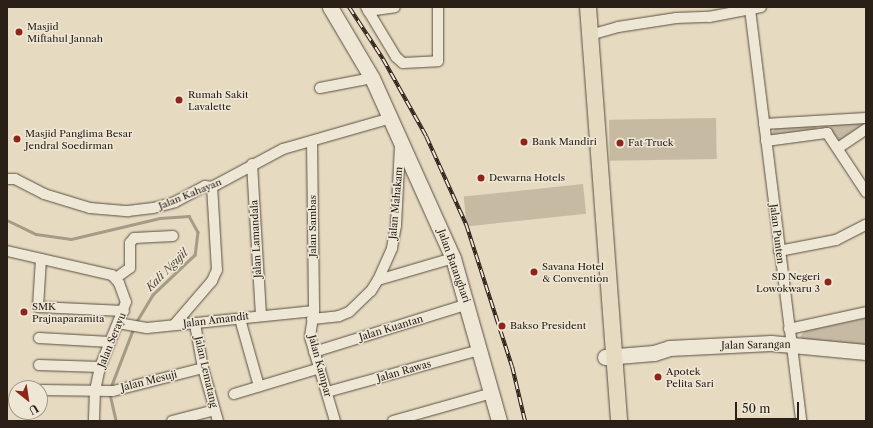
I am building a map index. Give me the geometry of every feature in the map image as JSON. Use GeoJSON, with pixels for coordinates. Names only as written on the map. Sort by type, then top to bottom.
{"type":"FeatureCollection","features":[{"type":"Feature","properties":{"kind":"main road"},"geometry":{"type":"LineString","coordinates":[[581,7],[604,231],[619,421]]}},
{"type":"Feature","properties":{"kind":"main road"},"geometry":{"type":"LineString","coordinates":[[592,21],[606,201],[604,231]]}},
{"type":"Feature","properties":{"kind":"main road"},"geometry":{"type":"LineString","coordinates":[[609,421],[613,351]]}},
{"type":"Feature","properties":{"kind":"street"},"geometry":{"type":"LineString","coordinates":[[330,7],[372,78],[391,118]]}},
{"type":"Feature","properties":{"kind":"street"},"geometry":{"type":"LineString","coordinates":[[395,7],[367,9],[400,63],[430,62],[439,60],[438,7]]}},
{"type":"Feature","properties":{"kind":"street"},"geometry":{"type":"LineString","coordinates":[[592,21],[618,27],[676,18],[709,17],[761,7]]}},
{"type":"Feature","properties":{"kind":"street","name":"Jalan Punten"},"geometry":{"type":"LineString","coordinates":[[750,9],[789,336],[801,421]]}},
{"type":"Feature","properties":{"kind":"street"},"geometry":{"type":"LineString","coordinates":[[320,88],[372,78]]}},
{"type":"Feature","properties":{"kind":"street","name":"Jalan Batanghari"},"geometry":{"type":"LineString","coordinates":[[391,118],[453,258],[468,304],[499,421]]}},
{"type":"Feature","properties":{"kind":"street","name":"Jalan Kahayan"},"geometry":{"type":"LineString","coordinates":[[7,179],[15,179],[44,194],[77,205],[111,211],[153,208],[175,202],[205,186],[212,187],[272,153],[391,118]]}},
{"type":"Feature","properties":{"kind":"street"},"geometry":{"type":"LineString","coordinates":[[764,124],[866,118]]}},
{"type":"Feature","properties":{"kind":"street"},"geometry":{"type":"LineString","coordinates":[[827,120],[827,133],[866,192]]}},
{"type":"Feature","properties":{"kind":"street"},"geometry":{"type":"LineString","coordinates":[[838,148],[866,130]]}},
{"type":"Feature","properties":{"kind":"street"},"geometry":{"type":"LineString","coordinates":[[766,141],[827,133]]}},
{"type":"Feature","properties":{"kind":"street","name":"Jalan Mahakam"},"geometry":{"type":"LineString","coordinates":[[313,315],[339,316],[349,312],[371,292],[378,280],[392,248],[396,225],[400,137]]}},
{"type":"Feature","properties":{"kind":"street","name":"Jalan Sambas"},"geometry":{"type":"LineString","coordinates":[[312,141],[313,315]]}},
{"type":"Feature","properties":{"kind":"street","name":"Jalan Lamandala"},"geometry":{"type":"LineString","coordinates":[[252,164],[261,315]]}},
{"type":"Feature","properties":{"kind":"street"},"geometry":{"type":"LineString","coordinates":[[174,325],[212,281],[217,270],[212,187]]}},
{"type":"Feature","properties":{"kind":"street"},"geometry":{"type":"LineString","coordinates":[[779,251],[836,240],[866,225]]}},
{"type":"Feature","properties":{"kind":"street"},"geometry":{"type":"LineString","coordinates":[[7,251],[95,270],[116,278],[130,268],[130,243],[134,238],[173,236]]}},
{"type":"Feature","properties":{"kind":"street"},"geometry":{"type":"LineString","coordinates":[[378,280],[453,258]]}},
{"type":"Feature","properties":{"kind":"street"},"geometry":{"type":"LineString","coordinates":[[41,259],[38,307],[124,310]]}},
{"type":"Feature","properties":{"kind":"street","name":"Jalan Serayu"},"geometry":{"type":"LineString","coordinates":[[94,421],[95,390],[100,367],[124,310],[125,296],[116,278]]}},
{"type":"Feature","properties":{"kind":"street","name":"Jalan Kuantan"},"geometry":{"type":"LineString","coordinates":[[314,352],[468,304]]}},
{"type":"Feature","properties":{"kind":"street","name":"Jalan Sarangan"},"geometry":{"type":"LineString","coordinates":[[613,351],[654,353],[669,348],[789,336],[866,312]]}},
{"type":"Feature","properties":{"kind":"street","name":"Jalan Amandit"},"geometry":{"type":"LineString","coordinates":[[118,324],[140,328],[195,324],[261,315],[313,315]]}},
{"type":"Feature","properties":{"kind":"street","name":"Jalan Kampar"},"geometry":{"type":"LineString","coordinates":[[313,315],[310,337],[335,421]]}},
{"type":"Feature","properties":{"kind":"street"},"geometry":{"type":"LineString","coordinates":[[240,319],[259,386]]}},
{"type":"Feature","properties":{"kind":"street","name":"Jalan Lematang"},"geometry":{"type":"LineString","coordinates":[[195,324],[203,368],[218,421]]}},
{"type":"Feature","properties":{"kind":"street","name":"Jalan Sarangan"},"geometry":{"type":"LineString","coordinates":[[789,336],[866,352]]}},
{"type":"Feature","properties":{"kind":"street"},"geometry":{"type":"LineString","coordinates":[[39,338],[110,342]]}},
{"type":"Feature","properties":{"kind":"street","name":"Jalan Rawas"},"geometry":{"type":"LineString","coordinates":[[327,392],[480,350]]}},
{"type":"Feature","properties":{"kind":"street"},"geometry":{"type":"LineString","coordinates":[[39,365],[100,367]]}},
{"type":"Feature","properties":{"kind":"street","name":"Jalan Mesuji"},"geometry":{"type":"LineString","coordinates":[[48,390],[109,391],[203,368]]}},
{"type":"Feature","properties":{"kind":"street"},"geometry":{"type":"LineString","coordinates":[[234,394],[320,368]]}},
{"type":"Feature","properties":{"kind":"street"},"geometry":{"type":"LineString","coordinates":[[393,421],[492,393]]}},
{"type":"Feature","properties":{"kind":"street"},"geometry":{"type":"LineString","coordinates":[[172,421],[215,410]]}},
{"type":"Feature","properties":{"kind":"shaded area"},"geometry":{"type":"Polygon","coordinates":[[[716,118],[717,159],[610,161],[609,120],[716,118]]]}},
{"type":"Feature","properties":{"kind":"shaded area"},"geometry":{"type":"Polygon","coordinates":[[[864,123],[841,141],[836,139],[830,130],[831,125],[864,123]]]}},
{"type":"Feature","properties":{"kind":"shaded area"},"geometry":{"type":"Polygon","coordinates":[[[816,125],[817,129],[774,135],[772,133],[775,128],[816,125]]]}},
{"type":"Feature","properties":{"kind":"shaded area"},"geometry":{"type":"Polygon","coordinates":[[[583,184],[586,214],[467,226],[464,197],[583,184]]]}},
{"type":"Feature","properties":{"kind":"shaded area"},"geometry":{"type":"Polygon","coordinates":[[[866,318],[866,347],[802,339],[800,337],[805,331],[866,318]]]}},
{"type":"Feature","properties":{"kind":"waterway","name":"Kali Ngujil"},"geometry":{"type":"LineString","coordinates":[[7,220],[36,234],[71,239],[160,218],[189,216],[198,232],[195,255],[153,295],[136,323]]}},
{"type":"Feature","properties":{"kind":"waterway","name":"Kali Ngujil"},"geometry":{"type":"LineString","coordinates":[[110,389],[133,329]]}},
{"type":"Feature","properties":{"kind":"waterway","name":"Kali Ngujil"},"geometry":{"type":"LineString","coordinates":[[110,394],[116,421]]}},
{"type":"Feature","properties":{"kind":"railway"},"geometry":{"type":"LineString","coordinates":[[349,7],[383,59],[426,136],[466,224],[512,366],[525,421]]}},
{"type":"Feature","properties":{"kind":"place","name":"Masjid Miftahul Jannah"},"geometry":{"type":"Point","coordinates":[19,32]}},
{"type":"Feature","properties":{"kind":"place","name":"Rumah Sakit Lavalette"},"geometry":{"type":"Point","coordinates":[179,100]}},
{"type":"Feature","properties":{"kind":"place","name":"Masjid Panglima Besar Jendral Soedirman"},"geometry":{"type":"Point","coordinates":[17,139]}},
{"type":"Feature","properties":{"kind":"place","name":"Bank Mandiri"},"geometry":{"type":"Point","coordinates":[524,142]}},
{"type":"Feature","properties":{"kind":"place","name":"Fat Truck"},"geometry":{"type":"Point","coordinates":[620,143]}},
{"type":"Feature","properties":{"kind":"place","name":"Dewarna Hotels"},"geometry":{"type":"Point","coordinates":[481,178]}},
{"type":"Feature","properties":{"kind":"place","name":"Savana Hotel & Convention"},"geometry":{"type":"Point","coordinates":[534,272]}},
{"type":"Feature","properties":{"kind":"place","name":"SD Negeri Lowokwaru 3"},"geometry":{"type":"Point","coordinates":[828,282]}},
{"type":"Feature","properties":{"kind":"place","name":"SMK Prajnaparamita"},"geometry":{"type":"Point","coordinates":[24,312]}},
{"type":"Feature","properties":{"kind":"place","name":"Bakso President"},"geometry":{"type":"Point","coordinates":[502,326]}},
{"type":"Feature","properties":{"kind":"place","name":"Apotek Pelita Sari"},"geometry":{"type":"Point","coordinates":[658,377]}}]}
